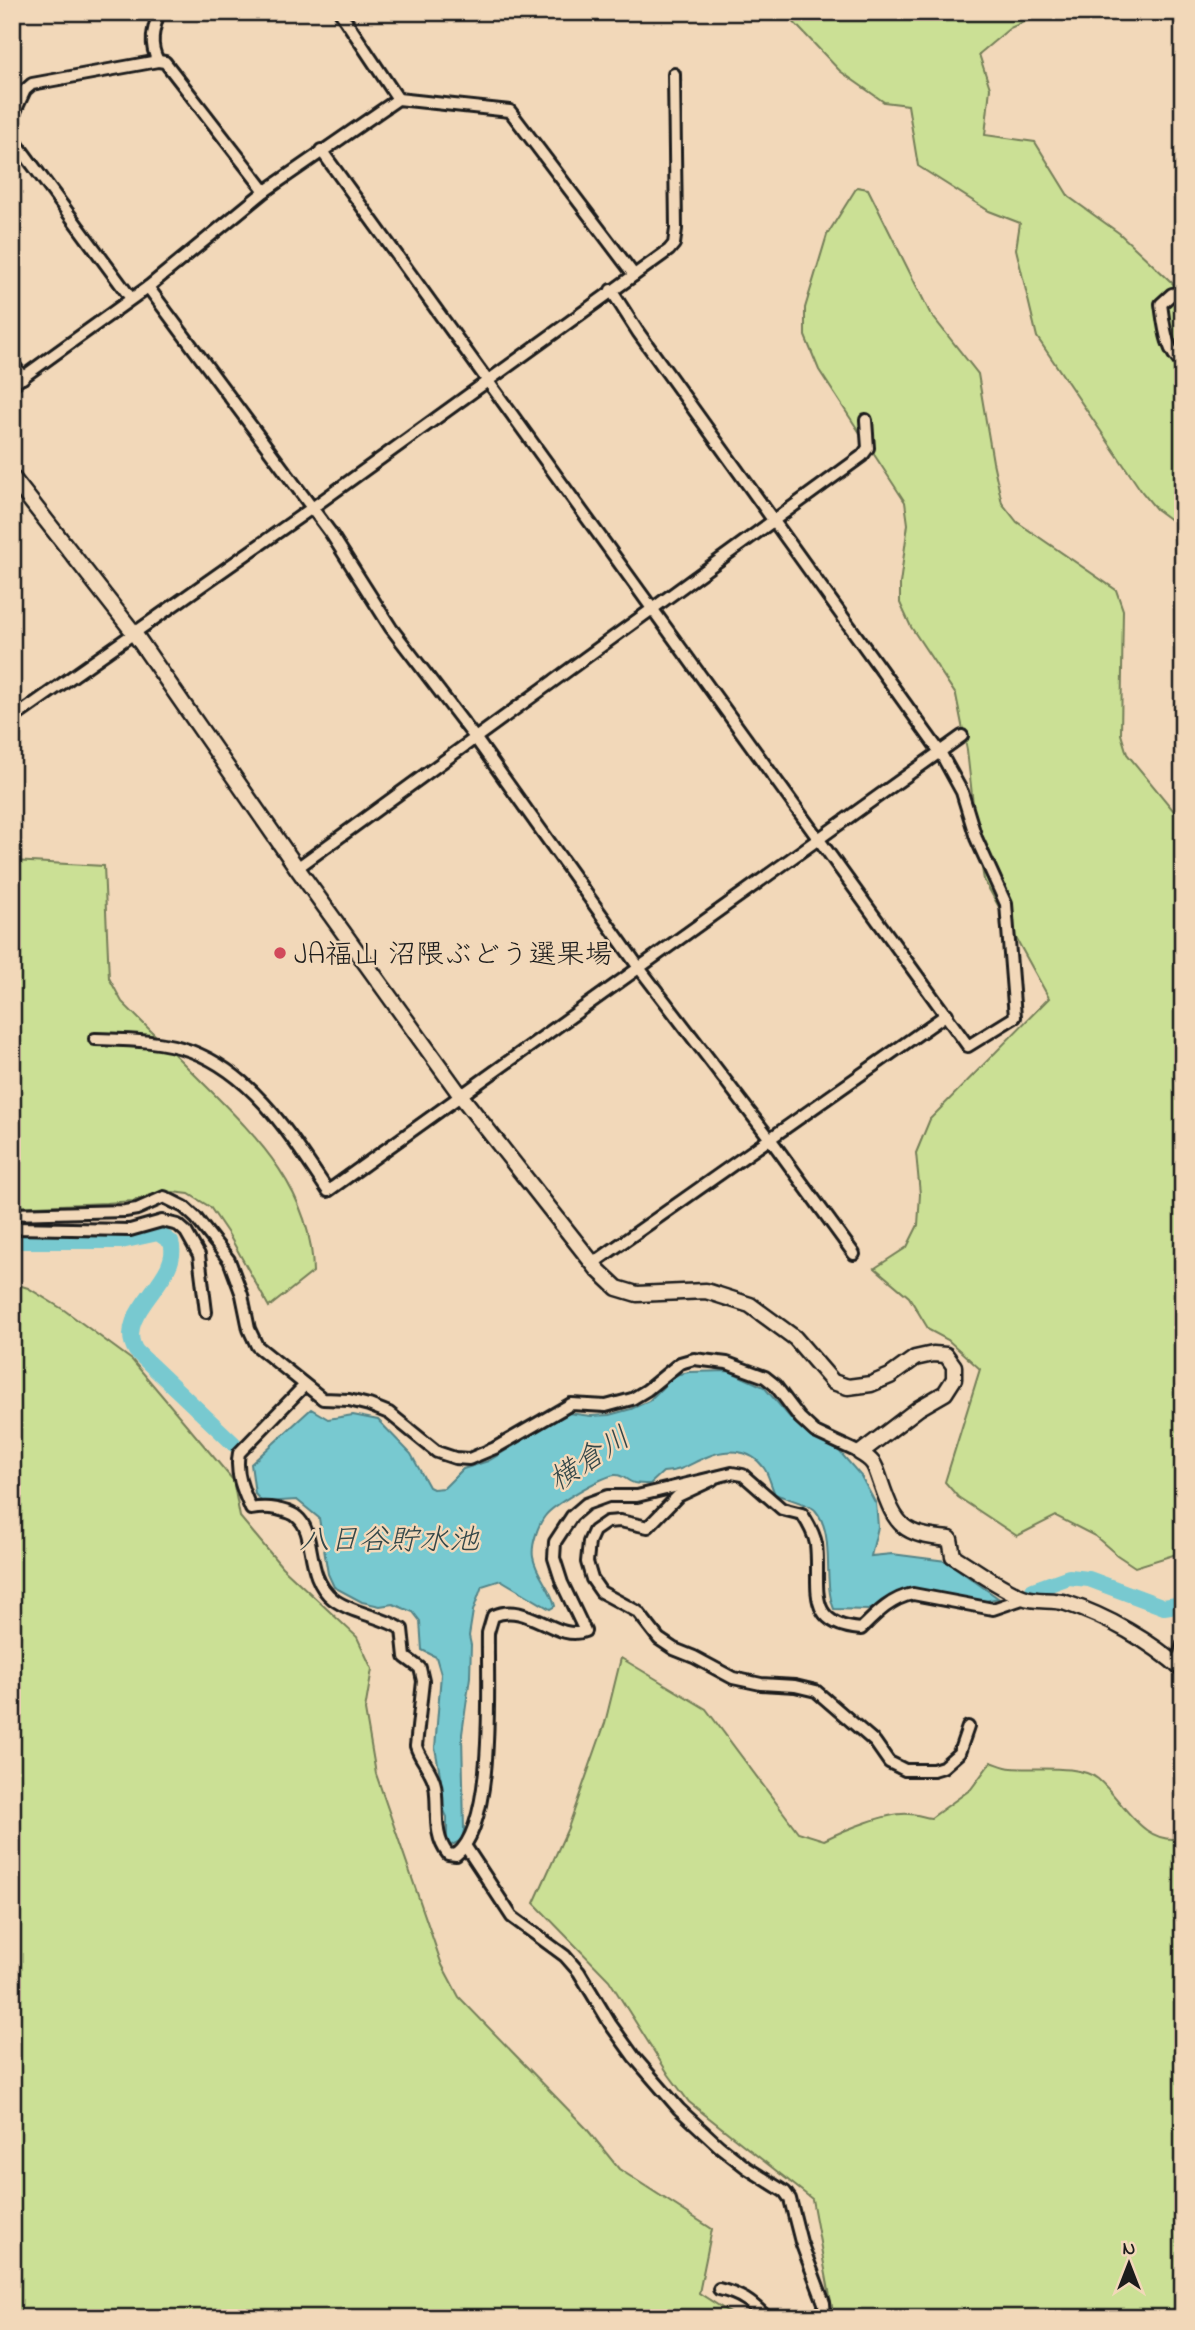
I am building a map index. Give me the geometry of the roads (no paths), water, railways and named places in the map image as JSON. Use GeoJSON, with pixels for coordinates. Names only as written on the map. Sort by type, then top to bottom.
{"type":"FeatureCollection","features":[{"type":"Feature","properties":{"kind":"street"},"geometry":{"type":"LineString","coordinates":[[158,61],[154,53],[152,34],[159,12]]}},
{"type":"Feature","properties":{"kind":"street"},"geometry":{"type":"LineString","coordinates":[[340,12],[398,99]]}},
{"type":"Feature","properties":{"kind":"street"},"geometry":{"type":"LineString","coordinates":[[12,118],[25,90],[32,84],[158,61],[165,62],[265,191]]}},
{"type":"Feature","properties":{"kind":"street"},"geometry":{"type":"LineString","coordinates":[[12,719],[312,508],[669,250],[674,244],[677,229],[674,74]]}},
{"type":"Feature","properties":{"kind":"street"},"geometry":{"type":"LineString","coordinates":[[12,385],[148,287],[265,191],[398,99],[510,111],[634,275]]}},
{"type":"Feature","properties":{"kind":"street"},"geometry":{"type":"LineString","coordinates":[[12,137],[130,298]]}},
{"type":"Feature","properties":{"kind":"street"},"geometry":{"type":"LineString","coordinates":[[321,150],[968,1046],[1015,1017],[1006,904],[976,838],[962,792],[940,752],[638,332],[611,290]]}},
{"type":"Feature","properties":{"kind":"street"},"geometry":{"type":"LineString","coordinates":[[148,287],[312,508],[391,628],[476,739],[640,969],[854,1254]]}},
{"type":"Feature","properties":{"kind":"street"},"geometry":{"type":"LineString","coordinates":[[1183,292],[1172,294],[1161,304],[1172,352],[1183,364]]}},
{"type":"Feature","properties":{"kind":"street"},"geometry":{"type":"LineString","coordinates":[[12,362],[23,378]]}},
{"type":"Feature","properties":{"kind":"street"},"geometry":{"type":"LineString","coordinates":[[297,868],[862,456],[868,448],[866,420]]}},
{"type":"Feature","properties":{"kind":"street"},"geometry":{"type":"LineString","coordinates":[[12,477],[134,633],[297,868],[461,1096],[592,1264],[617,1288],[637,1294],[706,1291],[750,1305],[795,1338],[833,1382],[848,1387],[871,1384],[890,1376],[915,1358],[933,1354],[946,1355],[954,1366],[954,1380],[945,1393],[919,1408],[860,1453]]}},
{"type":"Feature","properties":{"kind":"street"},"geometry":{"type":"LineString","coordinates":[[95,1039],[162,1044],[209,1059],[233,1074],[256,1094],[291,1136],[328,1191],[962,736]]}},
{"type":"Feature","properties":{"kind":"street"},"geometry":{"type":"LineString","coordinates":[[592,1264],[947,1014]]}},
{"type":"Feature","properties":{"kind":"street"},"geometry":{"type":"LineString","coordinates":[[12,1214],[125,1211],[137,1209],[164,1197],[184,1207],[197,1218],[229,1260],[242,1295],[249,1329],[257,1346],[324,1399],[359,1402],[389,1413],[437,1452],[455,1458],[469,1459],[495,1448],[571,1404],[606,1406],[632,1399],[680,1363],[694,1359],[727,1363],[765,1377],[815,1432],[873,1461],[897,1522],[908,1531],[950,1539],[953,1556],[1025,1598]]}},
{"type":"Feature","properties":{"kind":"street"},"geometry":{"type":"LineString","coordinates":[[12,1228],[130,1230],[162,1221],[178,1226],[186,1231],[199,1255],[206,1312]]}},
{"type":"Feature","properties":{"kind":"street"},"geometry":{"type":"LineString","coordinates":[[305,1385],[239,1452],[237,1462],[240,1483],[251,1509],[262,1506],[287,1511],[298,1517],[307,1535],[314,1571],[321,1587],[333,1599],[402,1629],[405,1657],[420,1668],[423,1681],[416,1746],[432,1774],[437,1821],[442,1846],[448,1854],[456,1855],[466,1847],[480,1809],[485,1782],[488,1633],[493,1616],[503,1611],[517,1612],[560,1629],[575,1633],[585,1631],[562,1583],[554,1558],[555,1542],[572,1516],[586,1504],[608,1496],[637,1496],[724,1474],[743,1475],[782,1509],[802,1514],[816,1542],[816,1590],[823,1613],[840,1627],[861,1629],[880,1610],[901,1596],[913,1594],[993,1609],[1025,1598],[1063,1601],[1117,1626],[1160,1651],[1180,1667]]}},
{"type":"Feature","properties":{"kind":"street"},"geometry":{"type":"LineString","coordinates":[[724,1474],[678,1496],[648,1527],[620,1521],[607,1522],[594,1531],[589,1542],[587,1562],[592,1579],[601,1592],[638,1612],[659,1639],[674,1649],[733,1678],[816,1691],[875,1742],[889,1762],[905,1770],[933,1770],[943,1767],[959,1753],[968,1727]]}},
{"type":"Feature","properties":{"kind":"street"},"geometry":{"type":"LineString","coordinates":[[1180,1667],[1183,1644]]}},
{"type":"Feature","properties":{"kind":"street"},"geometry":{"type":"LineString","coordinates":[[466,1847],[512,1917],[565,1956],[579,1972],[634,2057],[679,2109],[747,2168],[785,2192],[790,2199],[801,2242],[824,2303],[825,2318]]}},
{"type":"Feature","properties":{"kind":"street"},"geometry":{"type":"LineString","coordinates":[[719,2289],[745,2298],[767,2318]]}},
{"type":"Feature","properties":{"kind":"water","name":"八日谷貯水池"},"geometry":{"type":"Polygon","coordinates":[[[729,1371],[764,1387],[794,1422],[840,1452],[861,1476],[876,1504],[878,1527],[871,1556],[892,1554],[946,1561],[998,1598],[986,1601],[908,1588],[880,1606],[868,1610],[834,1609],[829,1585],[827,1544],[821,1520],[812,1508],[775,1494],[764,1468],[744,1453],[729,1451],[712,1455],[680,1469],[663,1472],[650,1484],[634,1483],[618,1475],[599,1481],[550,1511],[538,1530],[533,1557],[555,1606],[550,1609],[501,1580],[482,1586],[473,1611],[469,1636],[470,1677],[462,1734],[464,1830],[462,1840],[450,1846],[447,1839],[447,1817],[437,1795],[441,1780],[435,1748],[441,1674],[436,1657],[422,1650],[420,1621],[413,1612],[393,1604],[380,1606],[362,1602],[334,1587],[328,1574],[319,1518],[297,1500],[262,1502],[255,1494],[251,1464],[311,1409],[328,1419],[353,1415],[378,1420],[411,1454],[429,1487],[444,1488],[463,1469],[488,1461],[568,1413],[609,1415],[649,1401],[675,1375],[729,1371]]]}},
{"type":"Feature","properties":{"kind":"waterway","name":"横倉川"},"geometry":{"type":"LineString","coordinates":[[12,1241],[121,1241],[158,1233],[171,1242],[172,1256],[167,1269],[133,1323],[131,1337],[136,1351],[234,1444]]}},
{"type":"Feature","properties":{"kind":"waterway","name":"横倉川"},"geometry":{"type":"LineString","coordinates":[[1033,1590],[1069,1577],[1089,1579],[1164,1607],[1183,1604]]}},
{"type":"Feature","properties":{"kind":"place","name":"JA福山 沼隈ぶどう選果場"},"geometry":{"type":"Point","coordinates":[280,953]}}]}
